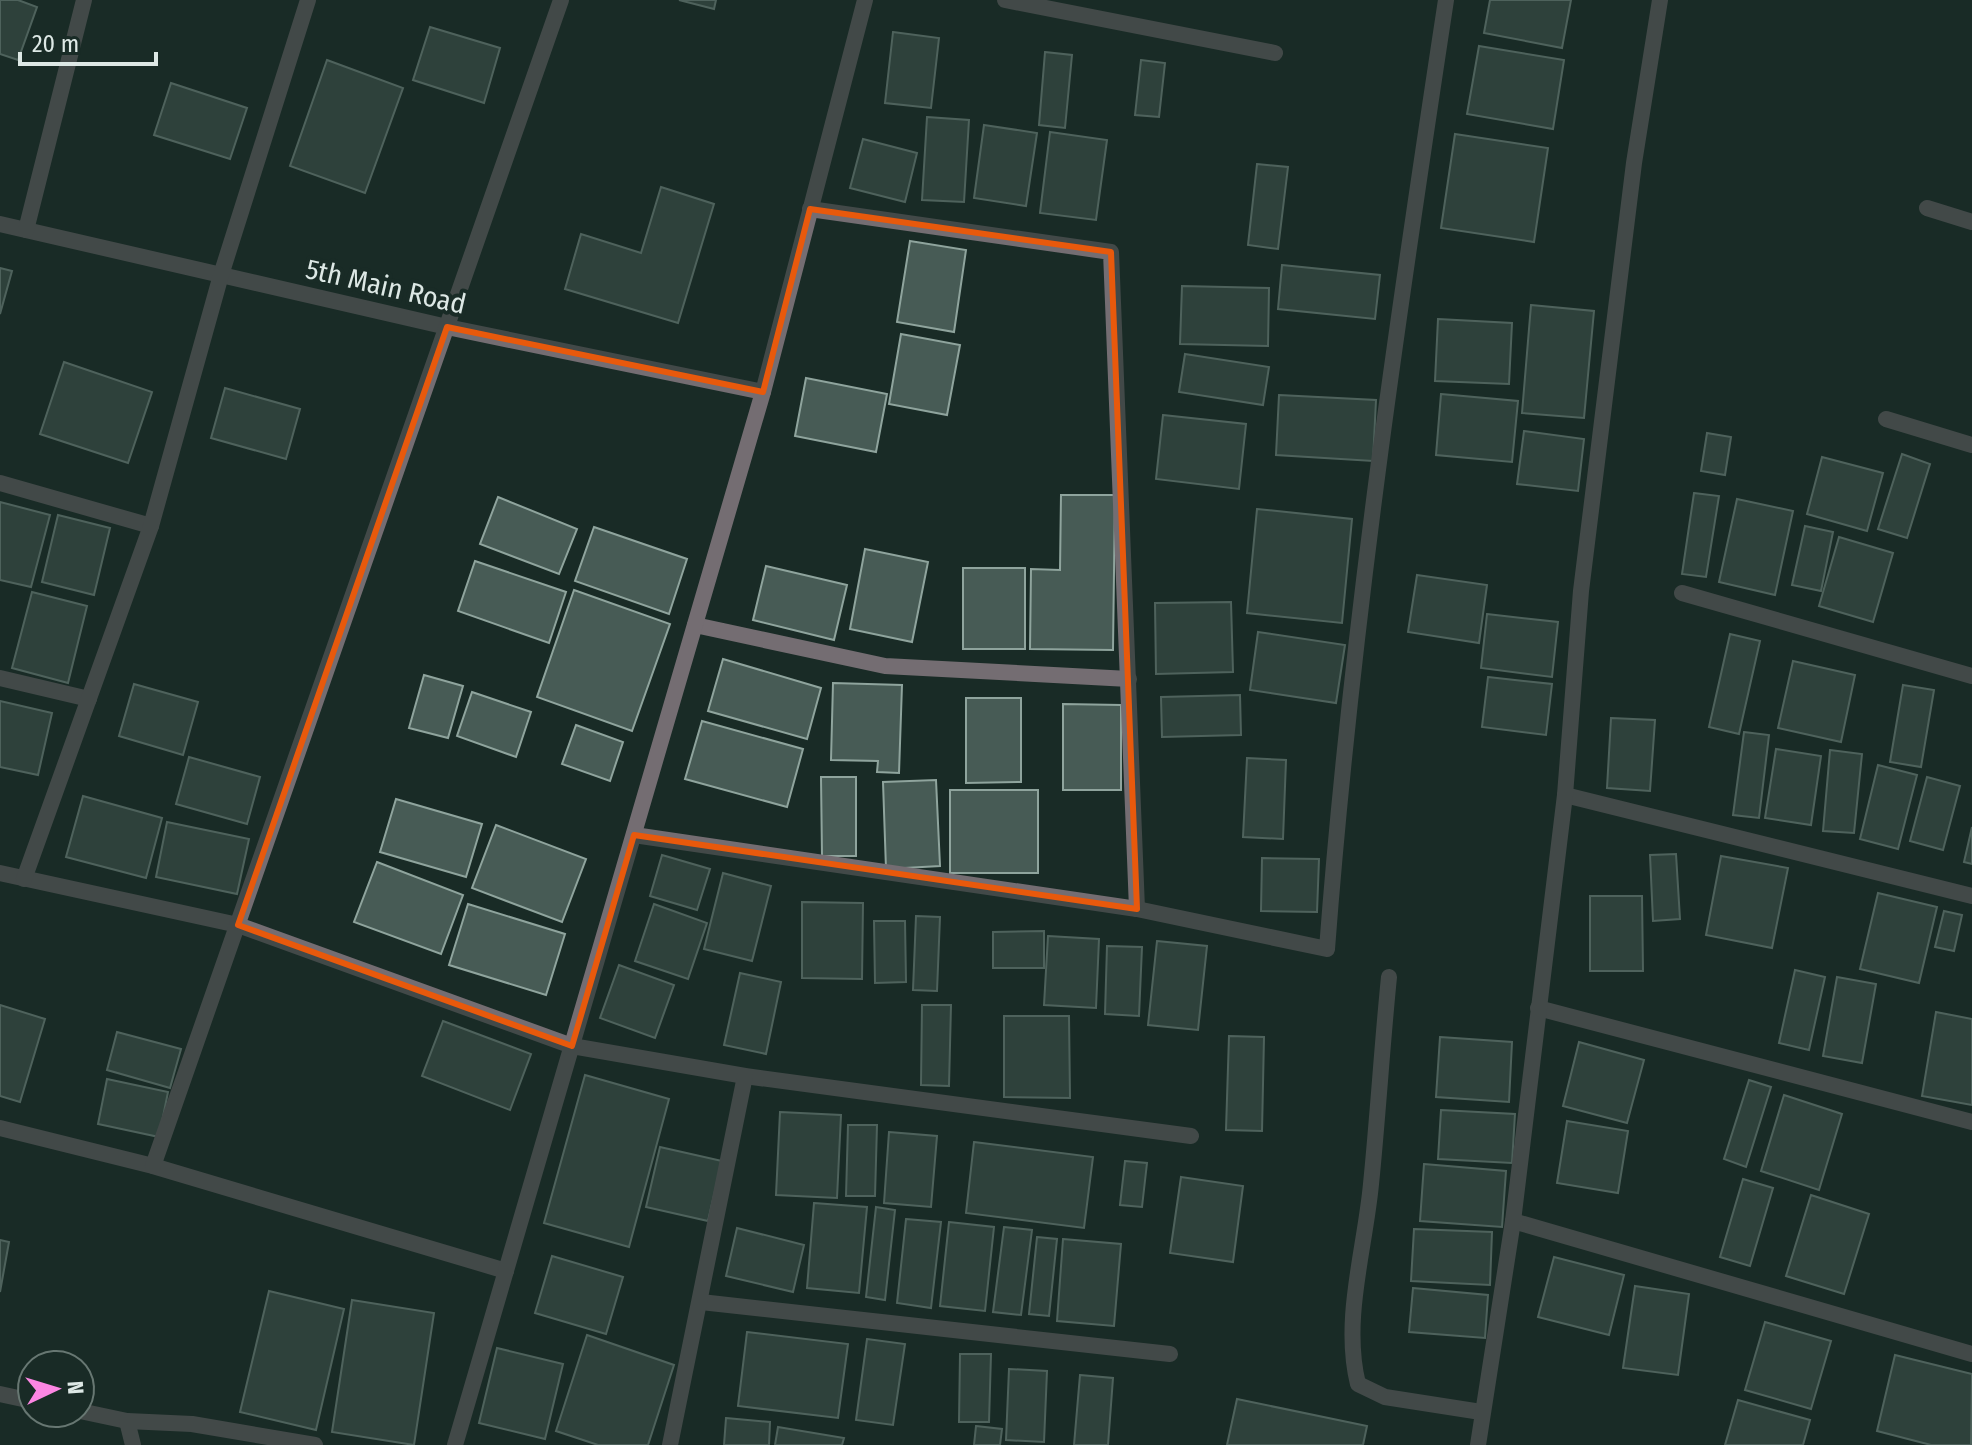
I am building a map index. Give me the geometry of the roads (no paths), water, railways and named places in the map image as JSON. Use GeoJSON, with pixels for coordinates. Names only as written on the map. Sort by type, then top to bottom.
{"type":"FeatureCollection","features":[{"type":"Feature","properties":{"kind":"street"},"geometry":{"type":"LineString","coordinates":[[26,230],[84,0]]}},
{"type":"Feature","properties":{"kind":"street"},"geometry":{"type":"LineString","coordinates":[[24,879],[151,526],[221,275],[308,0]]}},
{"type":"Feature","properties":{"kind":"street"},"geometry":{"type":"LineString","coordinates":[[153,1166],[561,0]]}},
{"type":"Feature","properties":{"kind":"street"},"geometry":{"type":"LineString","coordinates":[[455,1445],[763,392],[865,0]]}},
{"type":"Feature","properties":{"kind":"street"},"geometry":{"type":"LineString","coordinates":[[1005,0],[1275,53]]}},
{"type":"Feature","properties":{"kind":"street"},"geometry":{"type":"LineString","coordinates":[[634,835],[1137,909],[1327,949],[1351,699],[1393,357],[1446,0]]}},
{"type":"Feature","properties":{"kind":"street"},"geometry":{"type":"LineString","coordinates":[[1478,1445],[1513,1221],[1565,795],[1581,591],[1634,163],[1660,0]]}},
{"type":"Feature","properties":{"kind":"street"},"geometry":{"type":"LineString","coordinates":[[1927,208],[1972,222]]}},
{"type":"Feature","properties":{"kind":"street"},"geometry":{"type":"LineString","coordinates":[[810,209],[1111,252],[1137,909]]}},
{"type":"Feature","properties":{"kind":"street","name":"5th Main Road"},"geometry":{"type":"LineString","coordinates":[[0,224],[447,327],[763,392]]}},
{"type":"Feature","properties":{"kind":"street"},"geometry":{"type":"LineString","coordinates":[[1886,419],[1972,445]]}},
{"type":"Feature","properties":{"kind":"street"},"geometry":{"type":"LineString","coordinates":[[0,483],[151,526]]}},
{"type":"Feature","properties":{"kind":"street"},"geometry":{"type":"LineString","coordinates":[[1682,593],[1972,676]]}},
{"type":"Feature","properties":{"kind":"street"},"geometry":{"type":"LineString","coordinates":[[695,625],[885,666],[1129,679]]}},
{"type":"Feature","properties":{"kind":"street"},"geometry":{"type":"LineString","coordinates":[[0,678],[89,699]]}},
{"type":"Feature","properties":{"kind":"street"},"geometry":{"type":"LineString","coordinates":[[1565,795],[1972,896]]}},
{"type":"Feature","properties":{"kind":"street"},"geometry":{"type":"LineString","coordinates":[[0,873],[238,925],[572,1046],[745,1076],[1191,1136]]}},
{"type":"Feature","properties":{"kind":"street"},"geometry":{"type":"LineString","coordinates":[[1389,977],[1371,1186],[1356,1299],[1353,1365],[1358,1384],[1385,1397],[1481,1412]]}},
{"type":"Feature","properties":{"kind":"street"},"geometry":{"type":"LineString","coordinates":[[1538,1008],[1972,1122]]}},
{"type":"Feature","properties":{"kind":"street"},"geometry":{"type":"LineString","coordinates":[[670,1445],[745,1076]]}},
{"type":"Feature","properties":{"kind":"street"},"geometry":{"type":"LineString","coordinates":[[0,1128],[153,1166],[506,1271]]}},
{"type":"Feature","properties":{"kind":"street"},"geometry":{"type":"LineString","coordinates":[[1513,1221],[1972,1354]]}},
{"type":"Feature","properties":{"kind":"street"},"geometry":{"type":"LineString","coordinates":[[701,1302],[1170,1354]]}},
{"type":"Feature","properties":{"kind":"street"},"geometry":{"type":"LineString","coordinates":[[96,1414],[127,1421],[192,1424],[315,1445]]}},
{"type":"Feature","properties":{"kind":"street"},"geometry":{"type":"LineString","coordinates":[[127,1421],[133,1445]]}}]}
